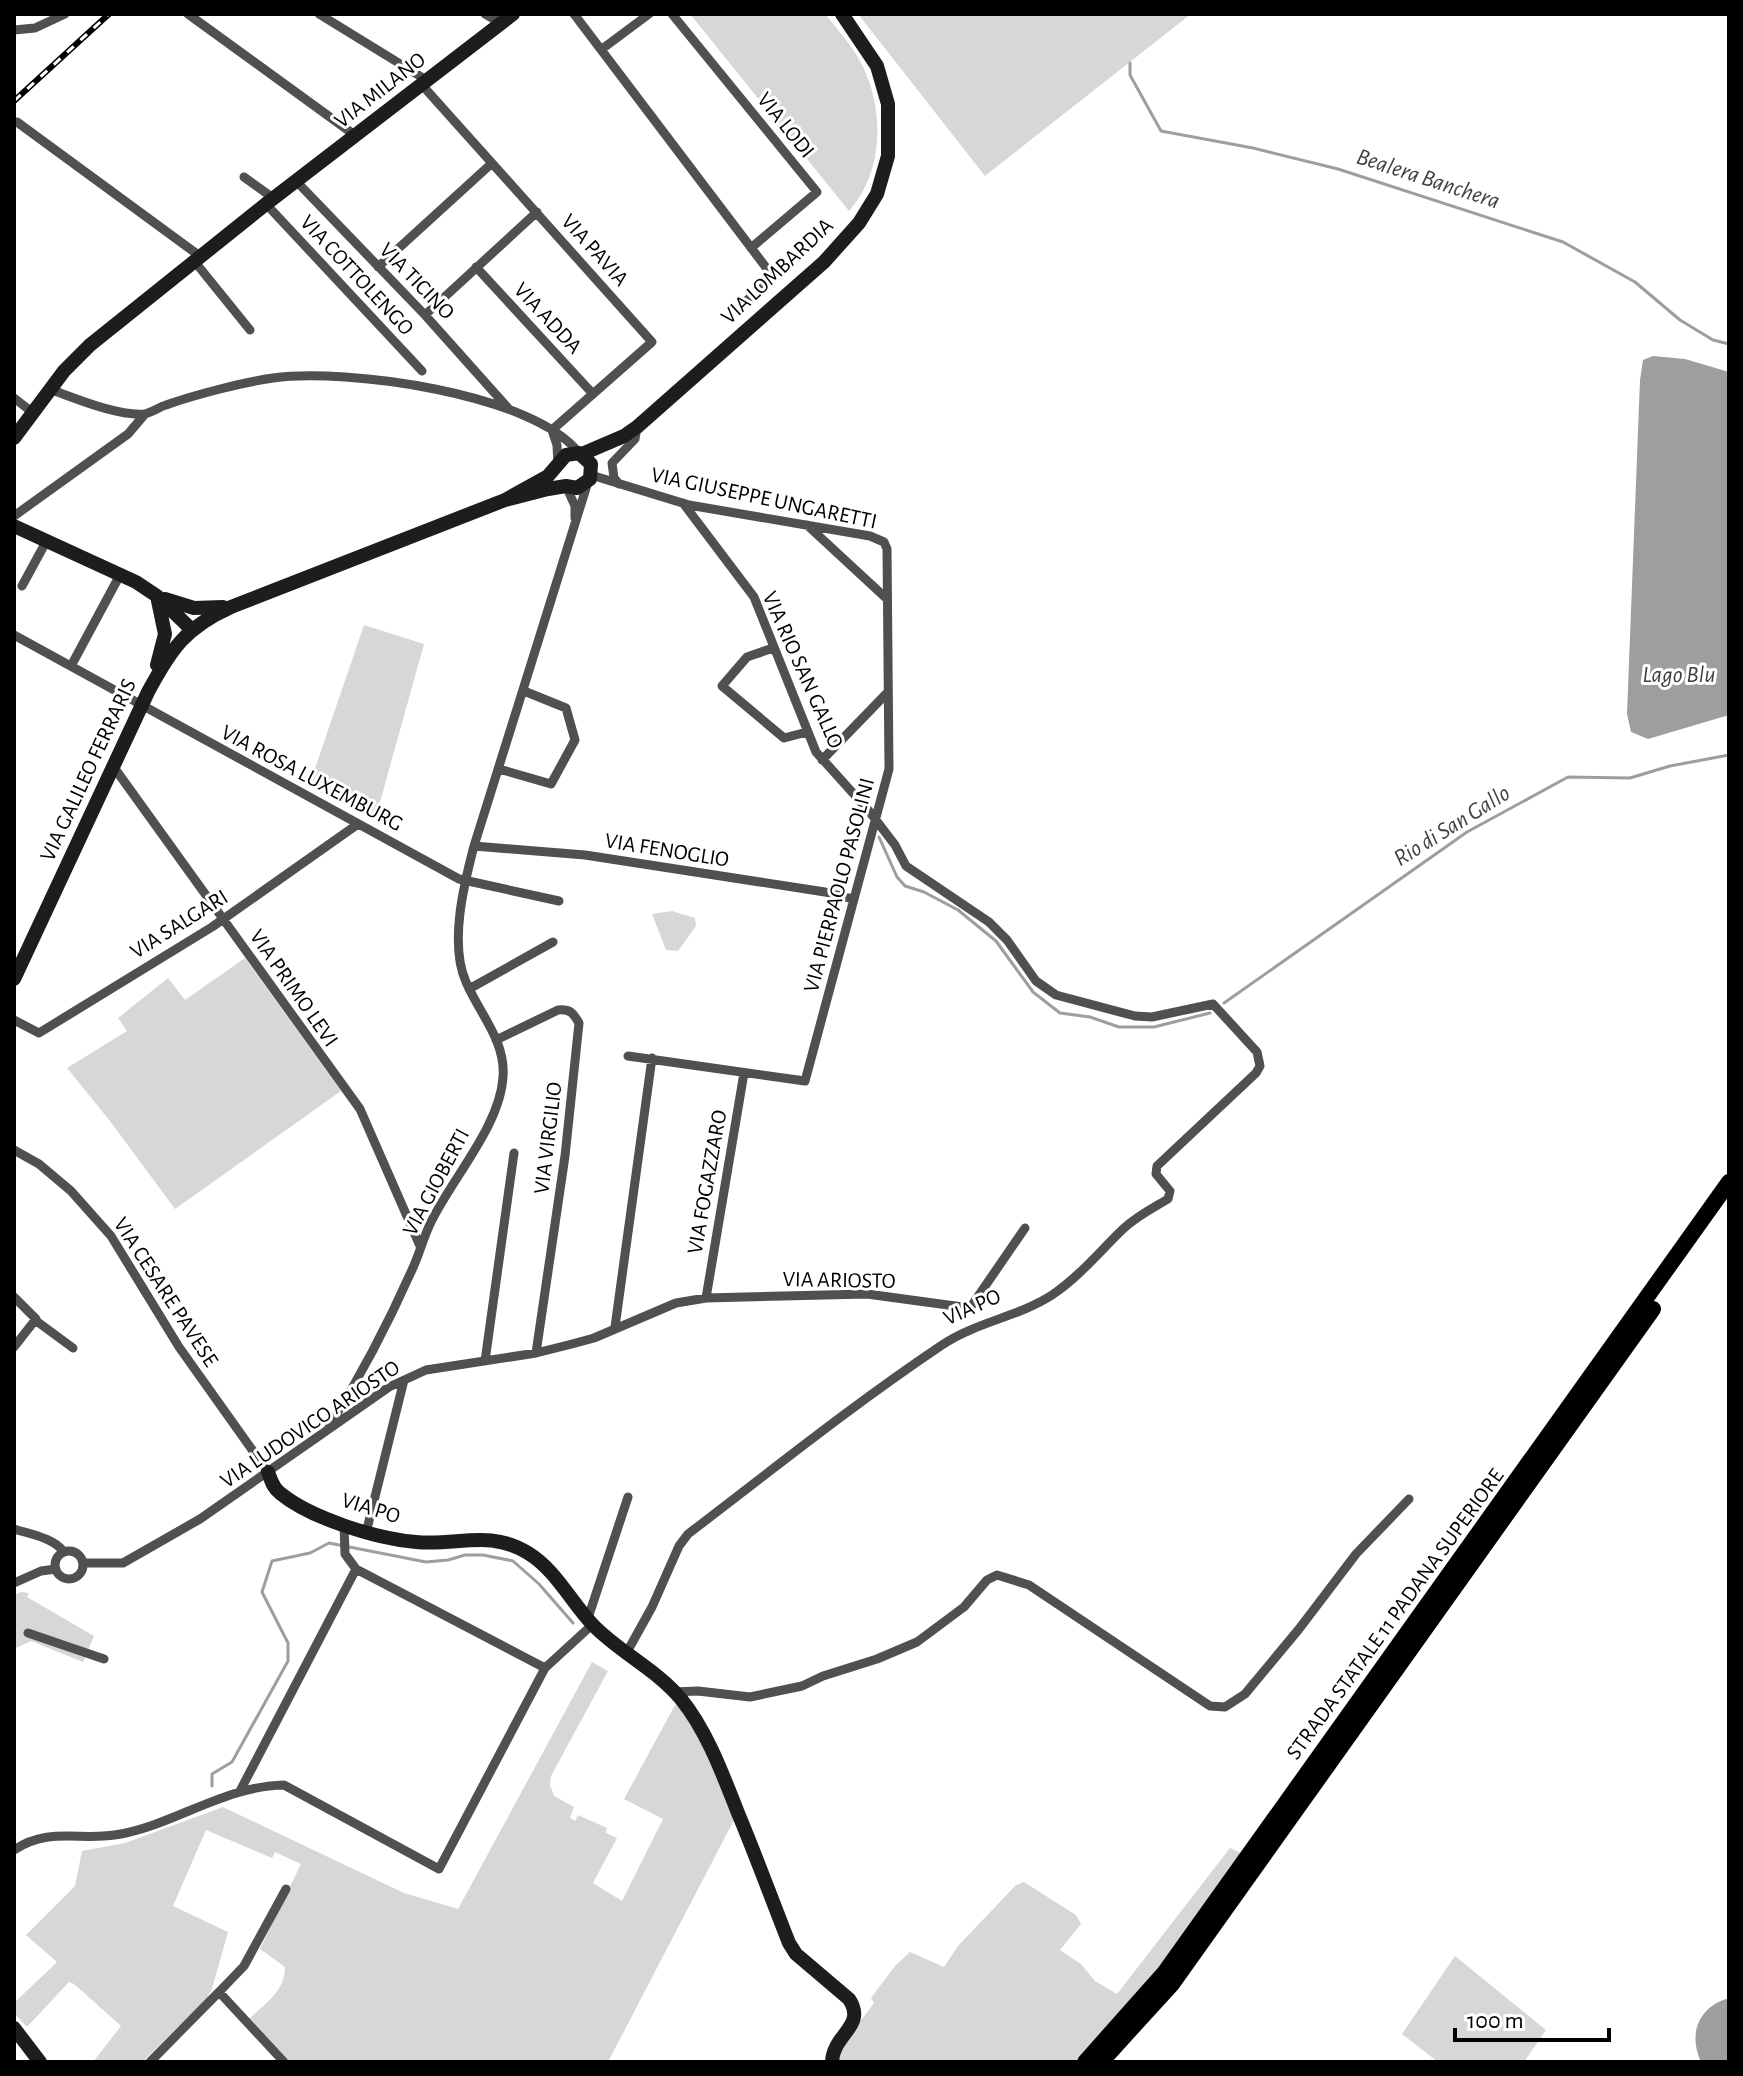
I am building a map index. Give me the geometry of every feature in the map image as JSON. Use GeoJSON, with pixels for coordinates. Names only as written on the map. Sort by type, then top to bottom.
{"type":"FeatureCollection","features":[{"type":"Feature","properties":{"kind":"highway","name":"STRADA STATALE 11 PADANA SUPERIORE"},"geometry":{"type":"LineString","coordinates":[[1085,2062],[1165,1972],[1729,1182]]}},
{"type":"Feature","properties":{"kind":"highway","name":"STRADA STATALE 11 PADANA SUPERIORE"},"geometry":{"type":"LineString","coordinates":[[1101,2062],[1182,1972],[1729,1201]]}},
{"type":"Feature","properties":{"kind":"street"},"geometry":{"type":"LineString","coordinates":[[188,14],[356,136]]}},
{"type":"Feature","properties":{"kind":"street","name":"VIA PAVIA"},"geometry":{"type":"LineString","coordinates":[[319,14],[425,83],[491,164],[652,342],[552,430]]}},
{"type":"Feature","properties":{"kind":"street"},"geometry":{"type":"LineString","coordinates":[[485,14],[507,19]]}},
{"type":"Feature","properties":{"kind":"street"},"geometry":{"type":"LineString","coordinates":[[574,14],[774,278],[735,310]]}},
{"type":"Feature","properties":{"kind":"street"},"geometry":{"type":"LineString","coordinates":[[602,49],[649,14]]}},
{"type":"Feature","properties":{"kind":"street","name":"VIA LODI"},"geometry":{"type":"LineString","coordinates":[[672,14],[817,192],[751,248]]}},
{"type":"Feature","properties":{"kind":"street","name":"VIA LOMBARDIA"},"geometry":{"type":"LineString","coordinates":[[590,475],[604,454],[824,262],[859,223],[877,194],[888,156],[888,104],[877,66],[842,14]]}},
{"type":"Feature","properties":{"kind":"street"},"geometry":{"type":"LineString","coordinates":[[14,30],[35,28],[62,16]]}},
{"type":"Feature","properties":{"kind":"street","name":"VIA MILANO"},"geometry":{"type":"LineString","coordinates":[[14,438],[49,389],[90,345],[270,201],[507,19]]}},
{"type":"Feature","properties":{"kind":"street"},"geometry":{"type":"LineString","coordinates":[[17,122],[198,260],[250,330]]}},
{"type":"Feature","properties":{"kind":"street"},"geometry":{"type":"LineString","coordinates":[[378,267],[491,164]]}},
{"type":"Feature","properties":{"kind":"street"},"geometry":{"type":"LineString","coordinates":[[244,177],[270,201]]}},
{"type":"Feature","properties":{"kind":"street","name":"VIA TICINO"},"geometry":{"type":"LineString","coordinates":[[297,182],[425,315],[508,408]]}},
{"type":"Feature","properties":{"kind":"street","name":"VIA COTTOLENGO"},"geometry":{"type":"LineString","coordinates":[[270,201],[422,371]]}},
{"type":"Feature","properties":{"kind":"street"},"geometry":{"type":"LineString","coordinates":[[425,315],[537,212]]}},
{"type":"Feature","properties":{"kind":"street","name":"VIA ADDA"},"geometry":{"type":"LineString","coordinates":[[476,267],[593,394]]}},
{"type":"Feature","properties":{"kind":"street"},"geometry":{"type":"LineString","coordinates":[[14,516],[128,434],[145,414],[167,405],[271,378],[297,376],[364,378],[406,384],[508,408],[561,434],[589,460],[590,475],[577,488],[566,486],[505,500]]}},
{"type":"Feature","properties":{"kind":"street"},"geometry":{"type":"LineString","coordinates":[[49,389],[106,407],[145,414]]}},
{"type":"Feature","properties":{"kind":"street"},"geometry":{"type":"LineString","coordinates":[[14,398],[32,412]]}},
{"type":"Feature","properties":{"kind":"street"},"geometry":{"type":"LineString","coordinates":[[552,430],[557,445],[559,478],[575,506],[575,521]]}},
{"type":"Feature","properties":{"kind":"street"},"geometry":{"type":"LineString","coordinates":[[619,484],[614,478],[612,463],[635,439],[630,431]]}},
{"type":"Feature","properties":{"kind":"street","name":"VIA LOMBARDIA"},"geometry":{"type":"LineString","coordinates":[[580,454],[630,431]]}},
{"type":"Feature","properties":{"kind":"street"},"geometry":{"type":"LineString","coordinates":[[14,526],[121,573],[157,596],[191,629],[231,607],[505,500],[548,476],[566,455],[580,454]]}},
{"type":"Feature","properties":{"kind":"street","name":"VIA GIUSEPPE UNGARETTI"},"geometry":{"type":"LineString","coordinates":[[590,475],[683,503],[870,536],[884,542]]}},
{"type":"Feature","properties":{"kind":"street","name":"VIA GIOBERTI"},"geometry":{"type":"LineString","coordinates":[[327,1430],[364,1368],[446,1195],[497,1108],[504,1076],[502,1054],[469,989],[459,960],[461,898],[474,846],[590,475]]}},
{"type":"Feature","properties":{"kind":"street","name":"VIA RIO SAN GALLO"},"geometry":{"type":"LineString","coordinates":[[683,503],[754,597],[807,732],[822,760],[869,811],[895,845],[906,866],[989,922],[1007,940],[1044,989],[1056,995],[1135,1016],[1152,1017],[1213,1004]]}},
{"type":"Feature","properties":{"kind":"street"},"geometry":{"type":"LineString","coordinates":[[807,525],[887,599]]}},
{"type":"Feature","properties":{"kind":"street"},"geometry":{"type":"LineString","coordinates":[[22,586],[47,540]]}},
{"type":"Feature","properties":{"kind":"street","name":"VIA PIERPAOLO PASOLINI"},"geometry":{"type":"LineString","coordinates":[[628,1056],[805,1081],[889,769],[887,549],[884,542]]}},
{"type":"Feature","properties":{"kind":"street"},"geometry":{"type":"LineString","coordinates":[[71,666],[121,573]]}},
{"type":"Feature","properties":{"kind":"street"},"geometry":{"type":"LineString","coordinates":[[157,596],[194,608],[231,607]]}},
{"type":"Feature","properties":{"kind":"street"},"geometry":{"type":"LineString","coordinates":[[146,698],[165,634],[157,596]]}},
{"type":"Feature","properties":{"kind":"street","name":"VIA GALILEO FERRARIS"},"geometry":{"type":"LineString","coordinates":[[14,979],[146,698],[171,652],[191,629]]}},
{"type":"Feature","properties":{"kind":"street","name":"VIA ROSA LUXEMBURG"},"geometry":{"type":"LineString","coordinates":[[14,635],[71,666],[146,698],[182,728],[465,881]]}},
{"type":"Feature","properties":{"kind":"street"},"geometry":{"type":"LineString","coordinates":[[773,648],[747,657],[722,686],[784,738],[807,732]]}},
{"type":"Feature","properties":{"kind":"street"},"geometry":{"type":"LineString","coordinates":[[499,769],[551,784],[575,740],[566,708],[524,691]]}},
{"type":"Feature","properties":{"kind":"street"},"geometry":{"type":"LineString","coordinates":[[822,760],[888,692]]}},
{"type":"Feature","properties":{"kind":"street","name":"VIA PRIMO LEVI"},"geometry":{"type":"LineString","coordinates":[[113,766],[360,1109],[420,1246]]}},
{"type":"Feature","properties":{"kind":"street","name":"VIA SALGARI"},"geometry":{"type":"LineString","coordinates":[[14,1020],[39,1033],[223,919],[358,824]]}},
{"type":"Feature","properties":{"kind":"street","name":"VIA FENOGLIO"},"geometry":{"type":"LineString","coordinates":[[474,846],[585,855],[853,899]]}},
{"type":"Feature","properties":{"kind":"street"},"geometry":{"type":"LineString","coordinates":[[465,881],[559,901]]}},
{"type":"Feature","properties":{"kind":"street"},"geometry":{"type":"LineString","coordinates":[[469,989],[553,942]]}},
{"type":"Feature","properties":{"kind":"street","name":"VIA PO"},"geometry":{"type":"LineString","coordinates":[[627,1652],[652,1607],[679,1546],[688,1534],[806,1443],[944,1344],[984,1322],[1050,1297],[1124,1227],[1168,1199],[1170,1191],[1156,1174],[1157,1166],[1260,1066],[1257,1052],[1213,1004]]}},
{"type":"Feature","properties":{"kind":"street","name":"VIA VIRGILIO"},"geometry":{"type":"LineString","coordinates":[[496,1040],[558,1010],[567,1009],[579,1023],[565,1156],[536,1353]]}},
{"type":"Feature","properties":{"kind":"street"},"geometry":{"type":"LineString","coordinates":[[615,1327],[652,1058]]}},
{"type":"Feature","properties":{"kind":"street","name":"VIA FOGAZZARO"},"geometry":{"type":"LineString","coordinates":[[706,1298],[744,1073]]}},
{"type":"Feature","properties":{"kind":"street","name":"VIA CESARE PAVESE"},"geometry":{"type":"LineString","coordinates":[[14,1150],[39,1164],[71,1191],[111,1236],[179,1347],[268,1472]]}},
{"type":"Feature","properties":{"kind":"street"},"geometry":{"type":"LineString","coordinates":[[485,1361],[514,1153]]}},
{"type":"Feature","properties":{"kind":"street","name":"VIA ARIOSTO"},"geometry":{"type":"LineString","coordinates":[[706,1298],[867,1294],[970,1308],[1025,1228]]}},
{"type":"Feature","properties":{"kind":"street"},"geometry":{"type":"LineString","coordinates":[[14,1297],[35,1320],[73,1348]]}},
{"type":"Feature","properties":{"kind":"street","name":"VIA LUDOVICO ARIOSTO"},"geometry":{"type":"LineString","coordinates":[[14,1583],[41,1571],[56,1569],[62,1577],[72,1579],[80,1573],[83,1563],[123,1563],[200,1519],[389,1387],[426,1370],[536,1353],[594,1338],[676,1303],[706,1298]]}},
{"type":"Feature","properties":{"kind":"street"},"geometry":{"type":"LineString","coordinates":[[14,1347],[35,1320]]}},
{"type":"Feature","properties":{"kind":"street"},"geometry":{"type":"LineString","coordinates":[[366,1533],[404,1380]]}},
{"type":"Feature","properties":{"kind":"street","name":"VIA PO"},"geometry":{"type":"LineString","coordinates":[[268,1472],[279,1493],[366,1533],[415,1542],[498,1539],[515,1545],[548,1569],[590,1621],[673,1692],[694,1718],[722,1773],[789,1943],[796,1954],[856,2008],[856,2018],[838,2042],[832,2062]]}},
{"type":"Feature","properties":{"kind":"street"},"geometry":{"type":"LineString","coordinates":[[14,1850],[39,1837],[99,1837],[141,1829],[240,1791],[261,1785],[284,1785],[439,1869],[545,1668],[590,1621],[628,1497]]}},
{"type":"Feature","properties":{"kind":"street"},"geometry":{"type":"LineString","coordinates":[[673,1692],[698,1691],[750,1697],[802,1686],[877,1659],[917,1642],[964,1607],[987,1580],[997,1575],[1029,1585],[1210,1706],[1225,1707],[1245,1694],[1356,1554],[1409,1499]]}},
{"type":"Feature","properties":{"kind":"street"},"geometry":{"type":"LineString","coordinates":[[344,1525],[344,1546],[356,1569],[545,1668]]}},
{"type":"Feature","properties":{"kind":"street"},"geometry":{"type":"LineString","coordinates":[[14,1529],[51,1542],[64,1552]]}},
{"type":"Feature","properties":{"kind":"street"},"geometry":{"type":"LineString","coordinates":[[56,1569],[56,1559],[64,1552],[74,1552],[83,1563]]}},
{"type":"Feature","properties":{"kind":"street"},"geometry":{"type":"LineString","coordinates":[[240,1791],[356,1569]]}},
{"type":"Feature","properties":{"kind":"street"},"geometry":{"type":"LineString","coordinates":[[28,1633],[104,1659]]}},
{"type":"Feature","properties":{"kind":"street"},"geometry":{"type":"LineString","coordinates":[[150,2062],[244,1966],[286,1889]]}},
{"type":"Feature","properties":{"kind":"street"},"geometry":{"type":"LineString","coordinates":[[219,1992],[284,2062]]}},
{"type":"Feature","properties":{"kind":"street"},"geometry":{"type":"LineString","coordinates":[[14,2028],[36,2060]]}},
{"type":"Feature","properties":{"kind":"shaded area"},"geometry":{"type":"Polygon","coordinates":[[[690,14],[825,14],[843,36],[868,77],[877,117],[875,157],[861,195],[849,211],[690,14]]]}},
{"type":"Feature","properties":{"kind":"shaded area"},"geometry":{"type":"Polygon","coordinates":[[[858,14],[1191,14],[985,176],[858,14]]]}},
{"type":"Feature","properties":{"kind":"shaded area"},"geometry":{"type":"Polygon","coordinates":[[[364,625],[424,644],[375,820],[309,786],[364,625]]]}},
{"type":"Feature","properties":{"kind":"shaded area"},"geometry":{"type":"Polygon","coordinates":[[[672,911],[695,918],[696,926],[678,951],[666,950],[652,914],[672,911]]]}},
{"type":"Feature","properties":{"kind":"shaded area"},"geometry":{"type":"Polygon","coordinates":[[[245,958],[341,1091],[175,1209],[67,1068],[127,1031],[118,1018],[168,978],[185,1000],[245,958]]]}},
{"type":"Feature","properties":{"kind":"shaded area"},"geometry":{"type":"Polygon","coordinates":[[[29,1593],[27,1597],[94,1636],[83,1662],[31,1641],[14,1649],[14,1595],[29,1593]]]}},
{"type":"Feature","properties":{"kind":"shaded area"},"geometry":{"type":"Polygon","coordinates":[[[592,1662],[608,1671],[551,1776],[550,1785],[554,1796],[574,1807],[570,1818],[575,1821],[578,1815],[607,1828],[606,1833],[617,1838],[593,1883],[622,1901],[663,1819],[624,1799],[675,1705],[680,1707],[708,1755],[735,1818],[608,2062],[290,2062],[250,2018],[274,1996],[282,1983],[285,1967],[260,1949],[301,1864],[275,1852],[272,1858],[206,1830],[173,1906],[228,1932],[206,2000],[142,2062],[93,2062],[121,2026],[69,1982],[27,2027],[14,2013],[14,2003],[57,1962],[26,1935],[75,1886],[82,1851],[125,1843],[223,1807],[404,1893],[458,1909],[592,1662]]]}},
{"type":"Feature","properties":{"kind":"shaded area"},"geometry":{"type":"Polygon","coordinates":[[[1230,1848],[1243,1854],[1142,1990],[1074,2062],[838,2062],[842,2046],[874,2003],[871,1998],[895,1966],[910,1952],[944,1967],[958,1946],[1016,1885],[1024,1882],[1076,1915],[1081,1924],[1060,1950],[1081,1964],[1095,1981],[1117,1994],[1230,1848]]]}},
{"type":"Feature","properties":{"kind":"shaded area"},"geometry":{"type":"Polygon","coordinates":[[[1455,1956],[1546,2030],[1524,2062],[1438,2062],[1402,2034],[1455,1956]]]}},
{"type":"Feature","properties":{"kind":"water","name":"Lago Blu"},"geometry":{"type":"Polygon","coordinates":[[[1653,356],[1685,359],[1729,372],[1729,715],[1648,739],[1631,732],[1627,714],[1640,380],[1643,360],[1653,356]]]}},
{"type":"Feature","properties":{"kind":"water"},"geometry":{"type":"Polygon","coordinates":[[[1729,1998],[1729,2062],[1701,2062],[1696,2041],[1698,2023],[1710,2008],[1729,1998]]]}},
{"type":"Feature","properties":{"kind":"waterway","name":"Bealera Banchera"},"geometry":{"type":"LineString","coordinates":[[1130,63],[1130,75],[1161,131],[1253,148],[1338,169],[1563,242],[1635,282],[1680,320],[1713,340],[1729,344]]}},
{"type":"Feature","properties":{"kind":"waterway","name":"Rio di San Gallo"},"geometry":{"type":"LineString","coordinates":[[1224,1003],[1467,832],[1568,777],[1630,778],[1670,766],[1729,755]]}},
{"type":"Feature","properties":{"kind":"waterway"},"geometry":{"type":"LineString","coordinates":[[879,837],[897,877],[905,886],[958,910],[996,941],[1033,992],[1060,1013],[1090,1017],[1119,1027],[1154,1027],[1210,1013]]}},
{"type":"Feature","properties":{"kind":"waterway"},"geometry":{"type":"LineString","coordinates":[[212,1786],[212,1774],[232,1762],[288,1661],[288,1643],[262,1592],[272,1561],[310,1553],[329,1543],[426,1562],[465,1555],[513,1561],[539,1584],[573,1623]]}},
{"type":"Feature","properties":{"kind":"railway"},"geometry":{"type":"LineString","coordinates":[[14,101],[109,14]]}}]}
